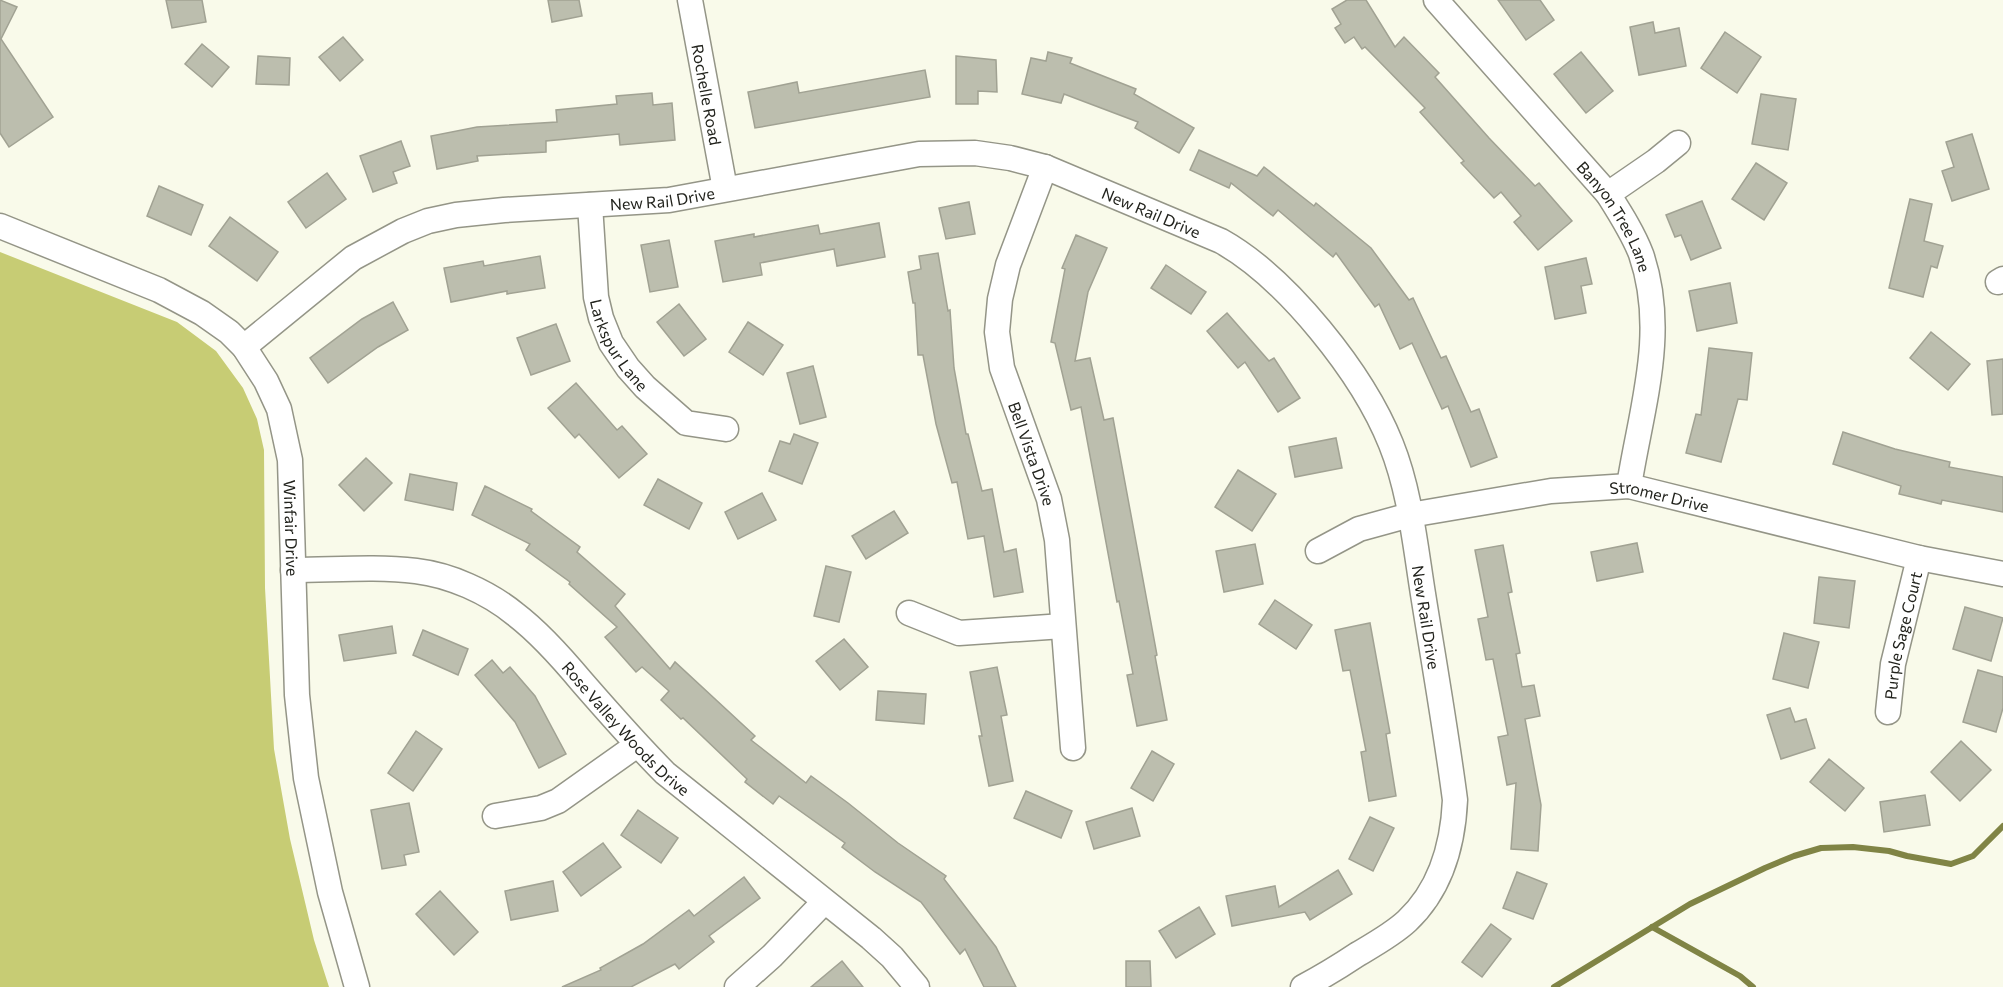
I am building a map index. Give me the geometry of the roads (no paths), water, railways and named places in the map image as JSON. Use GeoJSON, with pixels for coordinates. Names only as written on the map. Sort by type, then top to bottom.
{"type":"FeatureCollection","features":[{"type":"Feature","properties":{"kind":"street","name":"Rochelle Road"},"geometry":{"type":"LineString","coordinates":[[690,0],[724,189]]}},
{"type":"Feature","properties":{"kind":"street","name":"Banyon Tree Lane"},"geometry":{"type":"LineString","coordinates":[[1436,0],[1608,194],[1628,226],[1641,255],[1649,285],[1653,316],[1653,343],[1650,372],[1629,486]]}},
{"type":"Feature","properties":{"kind":"street"},"geometry":{"type":"LineString","coordinates":[[1608,194],[1678,143]]}},
{"type":"Feature","properties":{"kind":"street","name":"New Rail Drive"},"geometry":{"type":"LineString","coordinates":[[244,347],[353,258],[403,231],[428,222],[456,215],[504,210],[669,200],[919,154],[975,153],[1010,158],[1045,167],[1221,241],[1241,252],[1293,299],[1323,334],[1353,374],[1375,409],[1391,445],[1410,515],[1455,800],[1452,838],[1442,870],[1434,886],[1408,920],[1392,933],[1303,987]]}},
{"type":"Feature","properties":{"kind":"street","name":"Bell Vista Drive"},"geometry":{"type":"LineString","coordinates":[[1045,167],[1008,265],[1000,299],[996,332],[1002,368],[1049,499],[1058,540],[1073,748]]}},
{"type":"Feature","properties":{"kind":"street","name":"Larkspur Lane"},"geometry":{"type":"LineString","coordinates":[[590,205],[596,297],[611,343],[628,368],[645,387],[686,423],[726,429]]}},
{"type":"Feature","properties":{"kind":"street","name":"Winfair Drive"},"geometry":{"type":"LineString","coordinates":[[0,226],[159,290],[202,313],[229,332],[244,347],[266,381],[279,409],[290,460],[297,695],[306,778],[330,892],[357,987]]}},
{"type":"Feature","properties":{"kind":"street","name":"Stromer Drive"},"geometry":{"type":"LineString","coordinates":[[1318,551],[1359,529],[1410,515],[1551,490],[1629,486],[1919,558],[2003,574]]}},
{"type":"Feature","properties":{"kind":"street","name":"Purple Sage Court"},"geometry":{"type":"LineString","coordinates":[[1888,712],[1893,664],[1919,558]]}},
{"type":"Feature","properties":{"kind":"street","name":"Rose Valley Woods Drive"},"geometry":{"type":"LineString","coordinates":[[293,570],[418,571],[478,591],[515,613],[564,661],[637,745],[665,773],[892,957],[917,987]]}},
{"type":"Feature","properties":{"kind":"street"},"geometry":{"type":"LineString","coordinates":[[909,613],[959,633],[1063,626]]}},
{"type":"Feature","properties":{"kind":"street"},"geometry":{"type":"LineString","coordinates":[[495,816],[541,808],[558,801],[637,745]]}},
{"type":"Feature","properties":{"kind":"street"},"geometry":{"type":"LineString","coordinates":[[737,987],[772,956],[824,902]]}},
{"type":"Feature","properties":{"kind":"waterway"},"geometry":{"type":"LineString","coordinates":[[1554,987],[1690,904],[1794,856],[1821,848],[1853,847],[1889,851],[1951,864],[1973,856],[2003,826]]}},
{"type":"Feature","properties":{"kind":"waterway"},"geometry":{"type":"LineString","coordinates":[[1652,927],[1740,976],[1753,987]]}}]}
